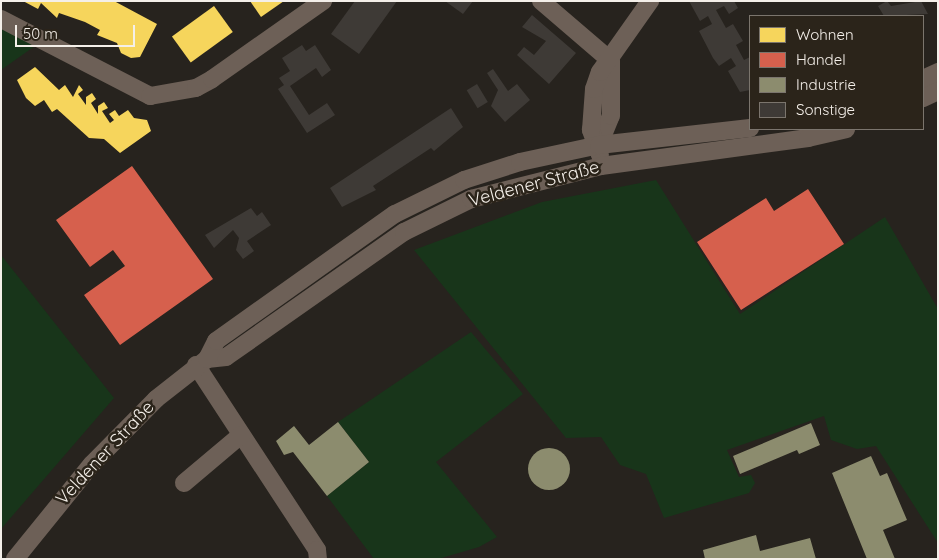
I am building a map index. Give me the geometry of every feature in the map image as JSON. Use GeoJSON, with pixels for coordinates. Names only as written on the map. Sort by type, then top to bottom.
{"type":"FeatureCollection","features":[{"type":"Feature","properties":{"kind":"street"},"geometry":{"type":"LineString","coordinates":[[1,18],[150,96],[196,88],[212,79],[323,1]]}},
{"type":"Feature","properties":{"kind":"street"},"geometry":{"type":"LineString","coordinates":[[541,1],[611,61]]}},
{"type":"Feature","properties":{"kind":"street"},"geometry":{"type":"LineString","coordinates":[[601,166],[598,145],[611,116],[611,61],[650,1]]}},
{"type":"Feature","properties":{"kind":"street"},"geometry":{"type":"LineString","coordinates":[[924,79],[938,72]]}},
{"type":"Feature","properties":{"kind":"street"},"geometry":{"type":"LineString","coordinates":[[924,98],[938,91]]}},
{"type":"Feature","properties":{"kind":"street","name":"Veldener Straße"},"geometry":{"type":"LineString","coordinates":[[15,559],[92,464],[202,362],[216,341],[395,214],[464,180],[520,162],[598,145],[749,128]]}},
{"type":"Feature","properties":{"kind":"street","name":"Veldener Straße"},"geometry":{"type":"LineString","coordinates":[[202,362],[226,357],[404,232],[471,199],[601,166],[808,138],[842,130]]}},
{"type":"Feature","properties":{"kind":"street"},"geometry":{"type":"LineString","coordinates":[[202,362],[241,435],[317,550],[318,559]]}},
{"type":"Feature","properties":{"kind":"street"},"geometry":{"type":"LineString","coordinates":[[184,482],[241,435]]}},
{"type":"Feature","properties":{"kind":"green space"},"geometry":{"type":"Polygon","coordinates":[[[1,27],[35,46],[1,70],[1,27]]]}},
{"type":"Feature","properties":{"kind":"green space"},"geometry":{"type":"Polygon","coordinates":[[[656,180],[740,314],[885,217],[938,309],[938,543],[876,446],[857,449],[831,440],[824,416],[727,450],[739,477],[751,475],[755,483],[749,493],[664,518],[646,474],[620,465],[601,437],[566,438],[414,250],[542,202],[656,180]]]}},
{"type":"Feature","properties":{"kind":"green space"},"geometry":{"type":"Polygon","coordinates":[[[1,255],[114,398],[1,529],[1,255]]]}},
{"type":"Feature","properties":{"kind":"green space"},"geometry":{"type":"Polygon","coordinates":[[[471,332],[523,394],[436,462],[497,537],[479,547],[438,559],[374,559],[327,496],[369,462],[338,422],[471,332]]]}},
{"type":"Feature","properties":{"kind":"building: Wohnen"},"geometry":{"type":"Polygon","coordinates":[[[23,1],[114,1],[157,24],[140,57],[131,58],[121,53],[117,43],[97,35],[100,30],[85,22],[59,13],[57,18],[41,3],[38,9],[23,1]]]}},
{"type":"Feature","properties":{"kind":"building: Wohnen"},"geometry":{"type":"Polygon","coordinates":[[[250,1],[284,1],[261,17],[250,1]]]}},
{"type":"Feature","properties":{"kind":"building: Wohnen"},"geometry":{"type":"Polygon","coordinates":[[[214,6],[233,32],[191,62],[172,37],[214,6]]]}},
{"type":"Feature","properties":{"kind":"building: Wohnen"},"geometry":{"type":"Polygon","coordinates":[[[35,67],[59,90],[65,85],[73,97],[79,85],[83,90],[78,94],[86,105],[86,97],[92,93],[96,99],[91,103],[98,114],[98,106],[104,102],[108,108],[102,111],[110,123],[114,120],[109,114],[115,110],[119,116],[128,110],[134,118],[147,120],[151,131],[120,153],[104,139],[89,138],[57,109],[52,112],[44,100],[35,106],[26,98],[17,80],[35,67]]]}},
{"type":"Feature","properties":{"kind":"building: Handel"},"geometry":{"type":"Polygon","coordinates":[[[132,166],[213,279],[120,345],[84,295],[125,266],[113,250],[90,267],[56,220],[132,166]]]}},
{"type":"Feature","properties":{"kind":"building: Handel"},"geometry":{"type":"Polygon","coordinates":[[[808,189],[844,244],[741,310],[697,242],[766,198],[774,211],[808,189]]]}},
{"type":"Feature","properties":{"kind":"building: Industrie"},"geometry":{"type":"Polygon","coordinates":[[[338,422],[369,462],[327,496],[293,452],[284,455],[276,441],[294,426],[309,445],[338,422]]]}},
{"type":"Feature","properties":{"kind":"building: Industrie"},"geometry":{"type":"Polygon","coordinates":[[[811,423],[820,445],[799,454],[797,450],[740,474],[733,456],[811,423]]]}},
{"type":"Feature","properties":{"kind":"building: Industrie"},"geometry":{"type":"Polygon","coordinates":[[[553,448],[561,451],[567,457],[570,469],[567,481],[561,487],[545,490],[537,487],[531,481],[528,465],[531,457],[537,451],[553,448]]]}},
{"type":"Feature","properties":{"kind":"building: Industrie"},"geometry":{"type":"Polygon","coordinates":[[[871,456],[880,476],[887,473],[907,520],[883,530],[895,559],[867,559],[832,473],[871,456]]]}},
{"type":"Feature","properties":{"kind":"building: Industrie"},"geometry":{"type":"Polygon","coordinates":[[[756,535],[760,551],[810,538],[816,559],[705,559],[703,550],[756,535]]]}},
{"type":"Feature","properties":{"kind":"building: Sonstige"},"geometry":{"type":"Polygon","coordinates":[[[355,1],[397,1],[359,54],[331,34],[355,1]]]}},
{"type":"Feature","properties":{"kind":"building: Sonstige"},"geometry":{"type":"Polygon","coordinates":[[[445,1],[473,1],[463,14],[445,1]]]}},
{"type":"Feature","properties":{"kind":"building: Sonstige"},"geometry":{"type":"Polygon","coordinates":[[[689,1],[734,1],[738,8],[729,14],[724,6],[716,10],[726,28],[733,24],[743,41],[736,45],[744,60],[749,58],[749,90],[740,92],[728,71],[736,66],[731,58],[719,66],[713,58],[699,31],[712,24],[708,16],[700,21],[689,1]]]}},
{"type":"Feature","properties":{"kind":"building: Sonstige"},"geometry":{"type":"Polygon","coordinates":[[[887,1],[891,6],[921,1],[928,14],[883,15],[878,6],[887,1]]]}},
{"type":"Feature","properties":{"kind":"building: Sonstige"},"geometry":{"type":"Polygon","coordinates":[[[532,15],[576,53],[549,84],[517,55],[524,47],[534,55],[546,41],[522,27],[532,15]]]}},
{"type":"Feature","properties":{"kind":"building: Sonstige"},"geometry":{"type":"Polygon","coordinates":[[[302,45],[306,51],[315,45],[331,70],[322,77],[316,68],[290,86],[309,115],[327,103],[335,115],[307,133],[278,89],[284,85],[279,78],[290,71],[282,58],[302,45]]]}},
{"type":"Feature","properties":{"kind":"building: Sonstige"},"geometry":{"type":"Polygon","coordinates":[[[493,69],[508,91],[517,84],[530,100],[505,122],[491,106],[498,90],[487,73],[493,69]]]}},
{"type":"Feature","properties":{"kind":"building: Sonstige"},"geometry":{"type":"Polygon","coordinates":[[[477,84],[488,102],[478,108],[467,90],[477,84]]]}},
{"type":"Feature","properties":{"kind":"building: Sonstige"},"geometry":{"type":"Polygon","coordinates":[[[451,108],[463,127],[434,151],[431,148],[373,186],[376,190],[342,207],[330,188],[451,108]]]}},
{"type":"Feature","properties":{"kind":"building: Sonstige"},"geometry":{"type":"Polygon","coordinates":[[[251,208],[257,216],[262,212],[271,225],[247,241],[254,251],[243,259],[236,250],[239,238],[233,230],[214,248],[205,235],[251,208]]]}}]}
